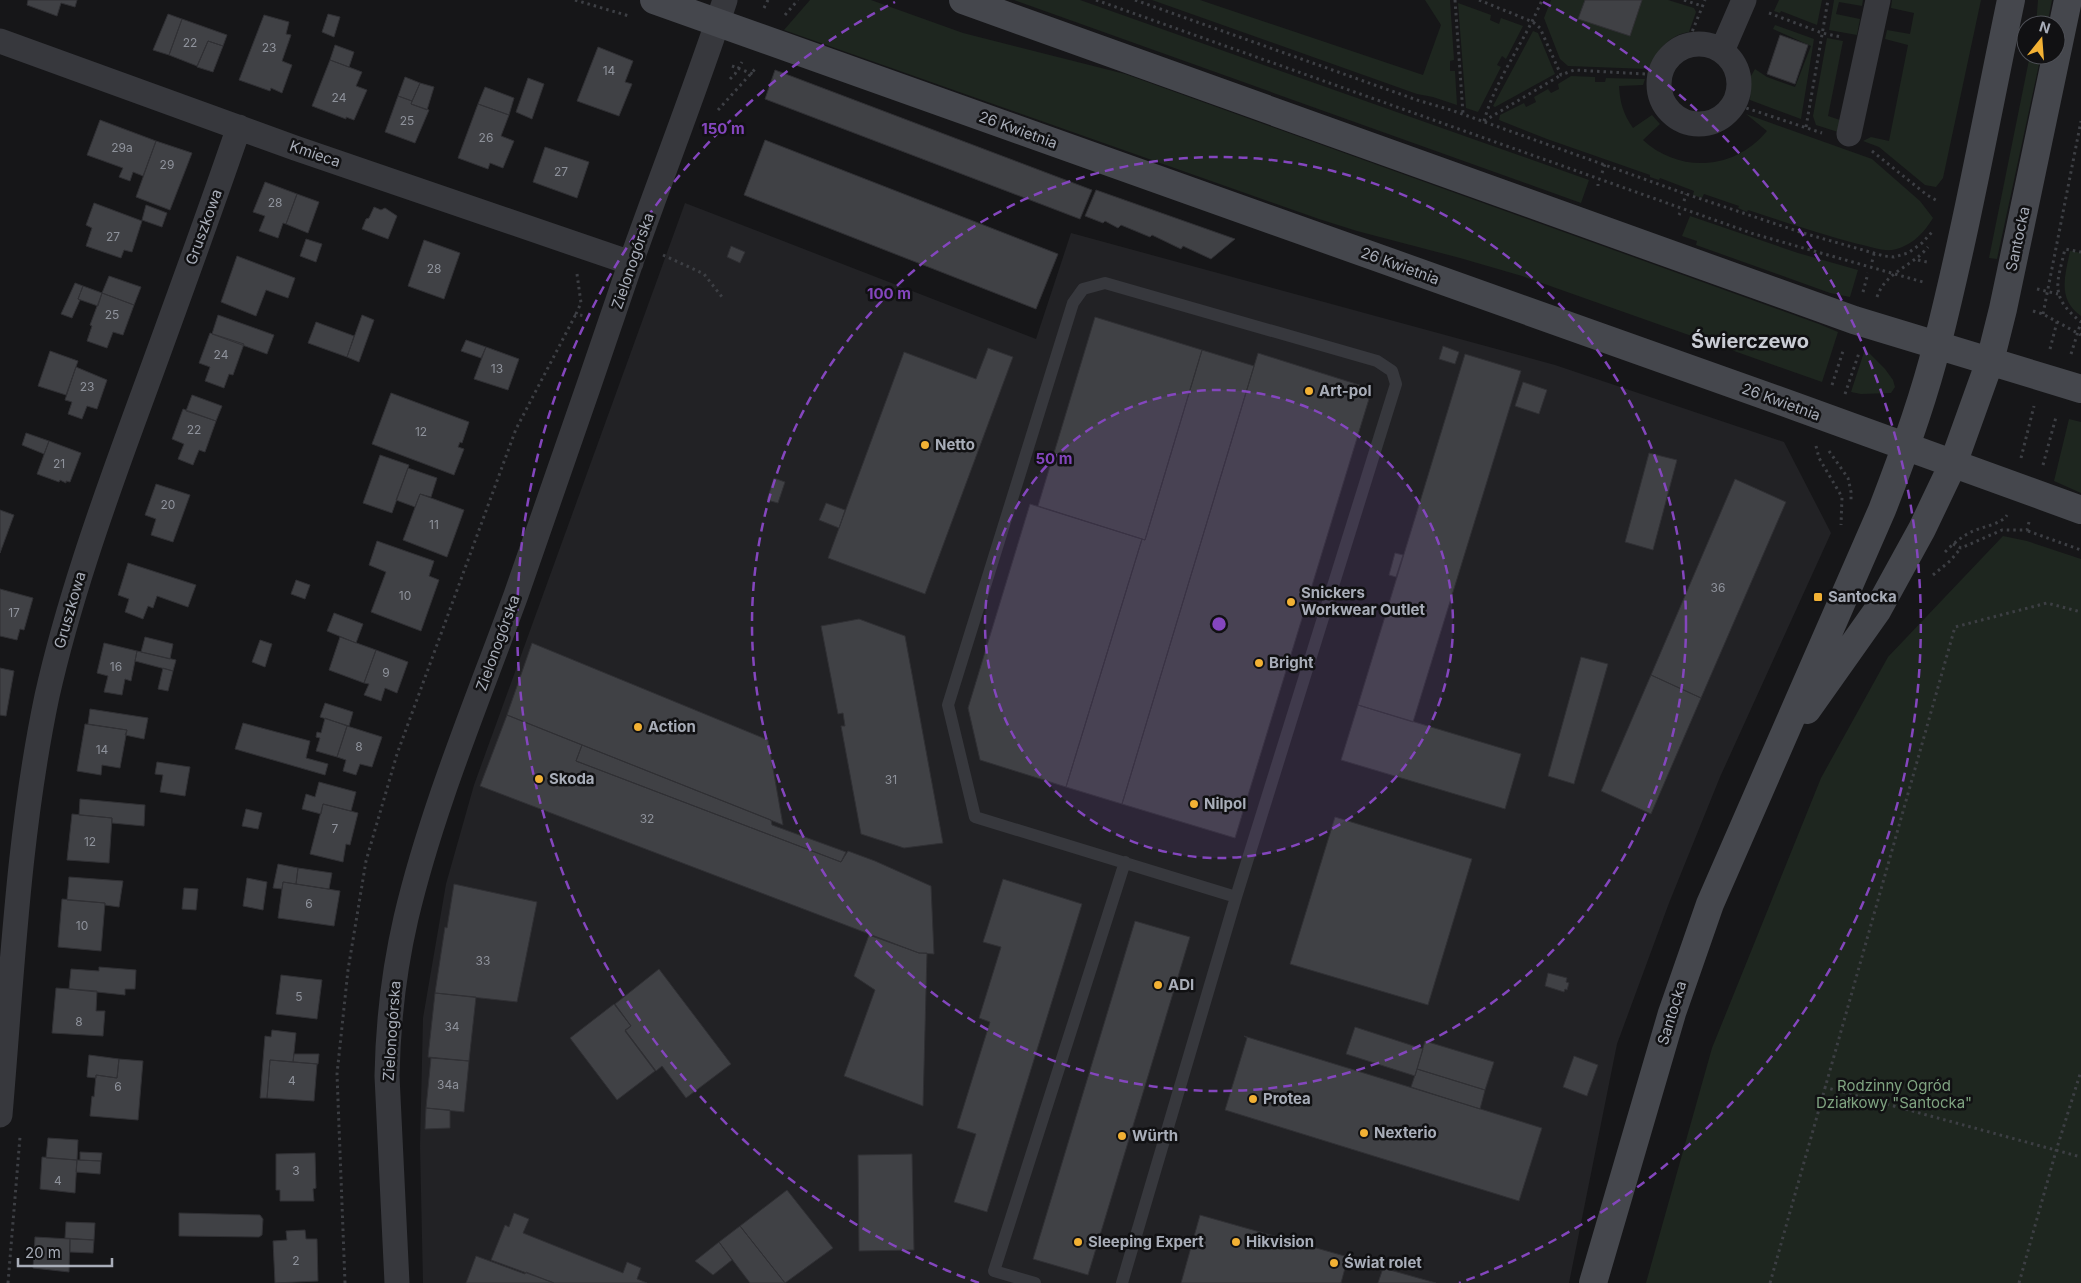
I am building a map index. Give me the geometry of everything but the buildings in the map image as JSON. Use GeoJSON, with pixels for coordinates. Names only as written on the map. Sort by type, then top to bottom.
{"type":"FeatureCollection","features":[{"type":"Feature","properties":{"kind":"street","name":"26 Kwietnia"},"geometry":{"type":"LineString","coordinates":[[654,0],[722,12],[2081,510]]}},
{"type":"Feature","properties":{"kind":"street"},"geometry":{"type":"LineString","coordinates":[[963,0],[1854,320],[2081,389]]}},
{"type":"Feature","properties":{"kind":"street"},"geometry":{"type":"LineString","coordinates":[[1840,135],[1869,42],[1878,0]]}},
{"type":"Feature","properties":{"kind":"street","name":"Santocka"},"geometry":{"type":"LineString","coordinates":[[1593,1283],[1684,975],[1724,871],[1882,510],[1906,447],[1937,346],[1956,269],[2011,0]]}},
{"type":"Feature","properties":{"kind":"street","name":"Santocka"},"geometry":{"type":"LineString","coordinates":[[1777,752],[1877,611],[1922,529],[1953,464],[1990,361],[2004,304],[2068,0]]}},
{"type":"Feature","properties":{"kind":"street"},"geometry":{"type":"LineString","coordinates":[[1722,50],[1743,2]]}},
{"type":"Feature","properties":{"kind":"street","name":"Zielonogórska"},"geometry":{"type":"LineString","coordinates":[[397,1283],[387,1076],[391,1011],[406,920],[434,819],[517,592],[631,263],[722,12]]}},
{"type":"Feature","properties":{"kind":"street","name":"Kmieca"},"geometry":{"type":"LineString","coordinates":[[0,41],[239,127],[631,263]]}},
{"type":"Feature","properties":{"kind":"street"},"geometry":{"type":"LineString","coordinates":[[1692,44],[1708,45],[1722,50],[1735,66],[1740,85],[1734,104],[1722,118],[1705,125],[1686,123],[1670,113],[1661,97],[1659,79],[1665,62],[1676,51],[1692,44]]}},
{"type":"Feature","properties":{"kind":"street","name":"Gruszkowa"},"geometry":{"type":"LineString","coordinates":[[0,1115],[21,864],[32,780],[49,688],[70,609],[107,494],[239,127]]}},
{"type":"Feature","properties":{"kind":"lane"},"geometry":{"type":"LineString","coordinates":[[1122,1283],[1236,897],[1396,384],[1392,370],[1376,361],[1105,283],[1082,289],[1073,303],[948,705],[975,817],[1236,897]]}},
{"type":"Feature","properties":{"kind":"lane"},"geometry":{"type":"LineString","coordinates":[[1035,1283],[994,1271],[1125,862]]}},
{"type":"Feature","properties":{"kind":"path"},"geometry":{"type":"LineString","coordinates":[[1096,0],[1754,234],[1916,280]]}},
{"type":"Feature","properties":{"kind":"path"},"geometry":{"type":"LineString","coordinates":[[1135,0],[1407,97],[1484,121],[1686,194],[1803,233],[1874,254],[1894,257],[1908,253],[1910,257]]}},
{"type":"Feature","properties":{"kind":"path"},"geometry":{"type":"LineString","coordinates":[[1455,0],[1463,114]]}},
{"type":"Feature","properties":{"kind":"path"},"geometry":{"type":"LineString","coordinates":[[1479,0],[1533,22],[1540,28],[1561,75]]}},
{"type":"Feature","properties":{"kind":"path"},"geometry":{"type":"LineString","coordinates":[[1484,121],[1488,106],[1510,61],[1533,22],[1542,0]]}},
{"type":"Feature","properties":{"kind":"path"},"geometry":{"type":"LineString","coordinates":[[1684,0],[1702,6]]}},
{"type":"Feature","properties":{"kind":"path"},"geometry":{"type":"LineString","coordinates":[[1692,44],[1692,32],[1705,0]]}},
{"type":"Feature","properties":{"kind":"path"},"geometry":{"type":"LineString","coordinates":[[1806,127],[1828,0]]}},
{"type":"Feature","properties":{"kind":"path"},"geometry":{"type":"LineString","coordinates":[[1743,2],[1822,34],[1869,42]]}},
{"type":"Feature","properties":{"kind":"path"},"geometry":{"type":"LineString","coordinates":[[727,64],[753,74]]}},
{"type":"Feature","properties":{"kind":"path"},"geometry":{"type":"LineString","coordinates":[[1484,121],[1561,75],[1574,70],[1645,74],[1659,79]]}},
{"type":"Feature","properties":{"kind":"path"},"geometry":{"type":"LineString","coordinates":[[1734,104],[1806,127],[1840,135]]}},
{"type":"Feature","properties":{"kind":"path"},"geometry":{"type":"LineString","coordinates":[[2043,314],[2081,121]]}},
{"type":"Feature","properties":{"kind":"path"},"geometry":{"type":"LineString","coordinates":[[1869,150],[1876,152],[1926,195],[1945,205]]}},
{"type":"Feature","properties":{"kind":"path"},"geometry":{"type":"LineString","coordinates":[[1602,173],[1605,164]]}},
{"type":"Feature","properties":{"kind":"path"},"geometry":{"type":"LineString","coordinates":[[1684,201],[1686,194]]}},
{"type":"Feature","properties":{"kind":"path"},"geometry":{"type":"LineString","coordinates":[[1877,297],[1884,283],[1892,274],[1920,255],[1932,242]]}},
{"type":"Feature","properties":{"kind":"path"},"geometry":{"type":"LineString","coordinates":[[2069,362],[2079,334],[2081,322],[2064,308],[2058,294],[2058,280],[2065,248],[2081,252]]}},
{"type":"Feature","properties":{"kind":"path"},"geometry":{"type":"LineString","coordinates":[[658,253],[704,274],[722,297]]}},
{"type":"Feature","properties":{"kind":"path"},"geometry":{"type":"LineString","coordinates":[[1872,262],[1874,254]]}},
{"type":"Feature","properties":{"kind":"path"},"geometry":{"type":"LineString","coordinates":[[1861,298],[1868,273]]}},
{"type":"Feature","properties":{"kind":"path"},"geometry":{"type":"LineString","coordinates":[[2032,311],[2043,314],[2079,334]]}},
{"type":"Feature","properties":{"kind":"path"},"geometry":{"type":"LineString","coordinates":[[2051,345],[2057,322]]}},
{"type":"Feature","properties":{"kind":"path"},"geometry":{"type":"LineString","coordinates":[[1846,390],[1861,346]]}},
{"type":"Feature","properties":{"kind":"path"},"geometry":{"type":"LineString","coordinates":[[1832,385],[1844,347]]}},
{"type":"Feature","properties":{"kind":"path"},"geometry":{"type":"LineString","coordinates":[[2042,473],[2056,417]]}},
{"type":"Feature","properties":{"kind":"path"},"geometry":{"type":"LineString","coordinates":[[2022,455],[2030,420]]}},
{"type":"Feature","properties":{"kind":"path"},"geometry":{"type":"LineString","coordinates":[[1828,450],[1848,478],[1851,492],[1851,507]]}},
{"type":"Feature","properties":{"kind":"path"},"geometry":{"type":"LineString","coordinates":[[1953,544],[1982,526],[2004,520],[2008,508]]}},
{"type":"Feature","properties":{"kind":"path"},"geometry":{"type":"LineString","coordinates":[[2027,530],[2030,521]]}},
{"type":"Feature","properties":{"kind":"path"},"geometry":{"type":"LineString","coordinates":[[1928,578],[1950,561],[1961,548],[2002,530],[2027,530],[2081,550]]}},
{"type":"Feature","properties":{"kind":"path"},"geometry":{"type":"LineString","coordinates":[[1947,541],[1961,548]]}},
{"type":"Feature","properties":{"kind":"path"},"geometry":{"type":"LineString","coordinates":[[1770,1283],[1955,627],[2047,603],[2081,612]]}},
{"type":"Feature","properties":{"kind":"path"},"geometry":{"type":"LineString","coordinates":[[2019,1283],[2056,1151],[2081,1071]]}},
{"type":"Feature","properties":{"kind":"path"},"geometry":{"type":"LineString","coordinates":[[1824,1087],[2081,1158]]}},
{"type":"Feature","properties":{"kind":"path"},"geometry":{"type":"LineString","coordinates":[[8,1283],[20,1134]]}},
{"type":"Feature","properties":{"kind":"shaded area"},"geometry":{"type":"Polygon","coordinates":[[[685,203],[1036,339],[1071,233],[1555,365],[1784,442],[1831,533],[1720,777],[1669,903],[1617,1044],[1569,1283],[423,1283],[420,1146],[423,1018],[446,884],[474,785],[685,203]]]}},
{"type":"Feature","properties":{"kind":"green space"},"geometry":{"type":"Polygon","coordinates":[[[810,0],[871,0],[963,33],[1125,74],[1819,324],[1838,332],[1822,382],[1522,276],[1319,219],[784,30],[810,0]]]}},
{"type":"Feature","properties":{"kind":"green space"},"geometry":{"type":"Polygon","coordinates":[[[1014,0],[1080,0],[1589,180],[1581,203],[1014,0]]]}},
{"type":"Feature","properties":{"kind":"green space"},"geometry":{"type":"Polygon","coordinates":[[[1152,0],[1200,0],[1423,75],[1441,25],[1425,0],[1450,0],[1454,60],[1450,61],[1450,71],[1455,71],[1457,105],[1417,94],[1152,0]]]}},
{"type":"Feature","properties":{"kind":"green space"},"geometry":{"type":"Polygon","coordinates":[[[1551,0],[1585,0],[1579,19],[1630,36],[1642,0],[1668,0],[1694,8],[1696,12],[1689,32],[1675,37],[1664,45],[1648,69],[1568,66],[1560,59],[1544,18],[1551,0]]]}},
{"type":"Feature","properties":{"kind":"green space"},"geometry":{"type":"Polygon","coordinates":[[[1779,0],[1822,0],[1817,25],[1781,11],[1780,13],[1774,11],[1779,0]]]}},
{"type":"Feature","properties":{"kind":"green space"},"geometry":{"type":"Polygon","coordinates":[[[1834,0],[1863,0],[1862,6],[1839,2],[1836,14],[1860,19],[1857,35],[1829,30],[1834,0]]]}},
{"type":"Feature","properties":{"kind":"green space"},"geometry":{"type":"Polygon","coordinates":[[[1892,0],[1981,0],[1943,178],[1936,187],[1925,185],[1879,147],[1863,141],[1871,137],[1889,141],[1908,45],[1885,39],[1887,30],[1910,34],[1914,13],[1891,8],[1892,0]]]}},
{"type":"Feature","properties":{"kind":"green space"},"geometry":{"type":"Polygon","coordinates":[[[2038,0],[2052,0],[2049,15],[2037,15],[2038,0]]]}},
{"type":"Feature","properties":{"kind":"green space"},"geometry":{"type":"Polygon","coordinates":[[[1458,3],[1491,15],[1490,20],[1499,24],[1501,18],[1523,26],[1506,59],[1502,56],[1497,65],[1501,67],[1478,112],[1466,108],[1458,3]]]}},
{"type":"Feature","properties":{"kind":"green space"},"geometry":{"type":"Polygon","coordinates":[[[1775,25],[1814,39],[1801,119],[1750,100],[1751,76],[1755,69],[1767,77],[1795,87],[1811,46],[1773,29],[1775,25]]]}},
{"type":"Feature","properties":{"kind":"green space"},"geometry":{"type":"Polygon","coordinates":[[[1533,31],[1538,33],[1555,74],[1495,107],[1493,106],[1533,31]]]}},
{"type":"Feature","properties":{"kind":"green space"},"geometry":{"type":"Polygon","coordinates":[[[1827,38],[1843,41],[1828,116],[1840,120],[1838,132],[1816,125],[1813,116],[1827,38]]]}},
{"type":"Feature","properties":{"kind":"green space"},"geometry":{"type":"Polygon","coordinates":[[[2028,65],[2039,65],[1997,259],[1989,258],[2028,65]]]}},
{"type":"Feature","properties":{"kind":"green space"},"geometry":{"type":"Polygon","coordinates":[[[1571,76],[1595,77],[1595,82],[1605,82],[1606,78],[1645,79],[1643,85],[1619,86],[1623,108],[1633,128],[1652,115],[1660,124],[1643,140],[1658,151],[1673,158],[1707,163],[1739,154],[1754,144],[1767,131],[1746,114],[1872,159],[1920,201],[1933,218],[1921,234],[1905,246],[1892,250],[1875,248],[1816,232],[1748,210],[1747,212],[1738,208],[1739,206],[1704,194],[1702,198],[1693,195],[1694,191],[1660,178],[1659,180],[1650,177],[1650,175],[1499,120],[1500,115],[1524,103],[1526,107],[1536,102],[1534,97],[1548,89],[1551,93],[1559,89],[1558,84],[1571,76]]]}},
{"type":"Feature","properties":{"kind":"green space"},"geometry":{"type":"Polygon","coordinates":[[[1690,216],[1798,253],[1858,270],[1850,297],[1830,293],[1696,245],[1697,241],[1682,236],[1690,216]]]}},
{"type":"Feature","properties":{"kind":"green space"},"geometry":{"type":"Polygon","coordinates":[[[2070,251],[2081,253],[2081,316],[2068,302],[2066,295],[2065,278],[2070,251]]]}},
{"type":"Feature","properties":{"kind":"green space"},"geometry":{"type":"Polygon","coordinates":[[[1865,349],[1893,380],[1895,387],[1891,393],[1861,394],[1851,392],[1865,349]]]}},
{"type":"Feature","properties":{"kind":"green space"},"geometry":{"type":"Polygon","coordinates":[[[2069,419],[2081,422],[2081,493],[2054,481],[2069,419]]]}},
{"type":"Feature","properties":{"kind":"green space","name":"Rodzinny Ogród Działkowy \"Santocka\""},"geometry":{"type":"Polygon","coordinates":[[[2003,536],[2027,541],[2081,559],[2081,1283],[1646,1283],[1712,1048],[1821,778],[1888,657],[2003,536]]]}},
{"type":"Feature","properties":{"kind":"place","name":"Art-pol"},"geometry":{"type":"Point","coordinates":[1309,391]}},
{"type":"Feature","properties":{"kind":"place","name":"Netto"},"geometry":{"type":"Point","coordinates":[925,445]}},
{"type":"Feature","properties":{"kind":"place","name":"Santocka"},"geometry":{"type":"Point","coordinates":[1818,597]}},
{"type":"Feature","properties":{"kind":"place","name":"Snickers Workwear Outlet"},"geometry":{"type":"Point","coordinates":[1291,602]}},
{"type":"Feature","properties":{"kind":"place","name":"Bright"},"geometry":{"type":"Point","coordinates":[1259,663]}},
{"type":"Feature","properties":{"kind":"place","name":"Action"},"geometry":{"type":"Point","coordinates":[638,727]}},
{"type":"Feature","properties":{"kind":"place","name":"Skoda"},"geometry":{"type":"Point","coordinates":[539,779]}},
{"type":"Feature","properties":{"kind":"place","name":"Nilpol"},"geometry":{"type":"Point","coordinates":[1194,804]}},
{"type":"Feature","properties":{"kind":"place","name":"ADI"},"geometry":{"type":"Point","coordinates":[1158,985]}},
{"type":"Feature","properties":{"kind":"place","name":"Protea"},"geometry":{"type":"Point","coordinates":[1253,1099]}},
{"type":"Feature","properties":{"kind":"place","name":"Nexterio"},"geometry":{"type":"Point","coordinates":[1364,1133]}},
{"type":"Feature","properties":{"kind":"place","name":"Würth"},"geometry":{"type":"Point","coordinates":[1122,1136]}},
{"type":"Feature","properties":{"kind":"place","name":"Sleeping Expert"},"geometry":{"type":"Point","coordinates":[1078,1242]}},
{"type":"Feature","properties":{"kind":"place","name":"Hikvision"},"geometry":{"type":"Point","coordinates":[1236,1242]}},
{"type":"Feature","properties":{"kind":"place","name":"Świat rolet"},"geometry":{"type":"Point","coordinates":[1334,1263]}},
{"type":"Feature","properties":{"kind":"district","name":"Świerczewo"},"geometry":{"type":"Point","coordinates":[1750,341]}}]}
